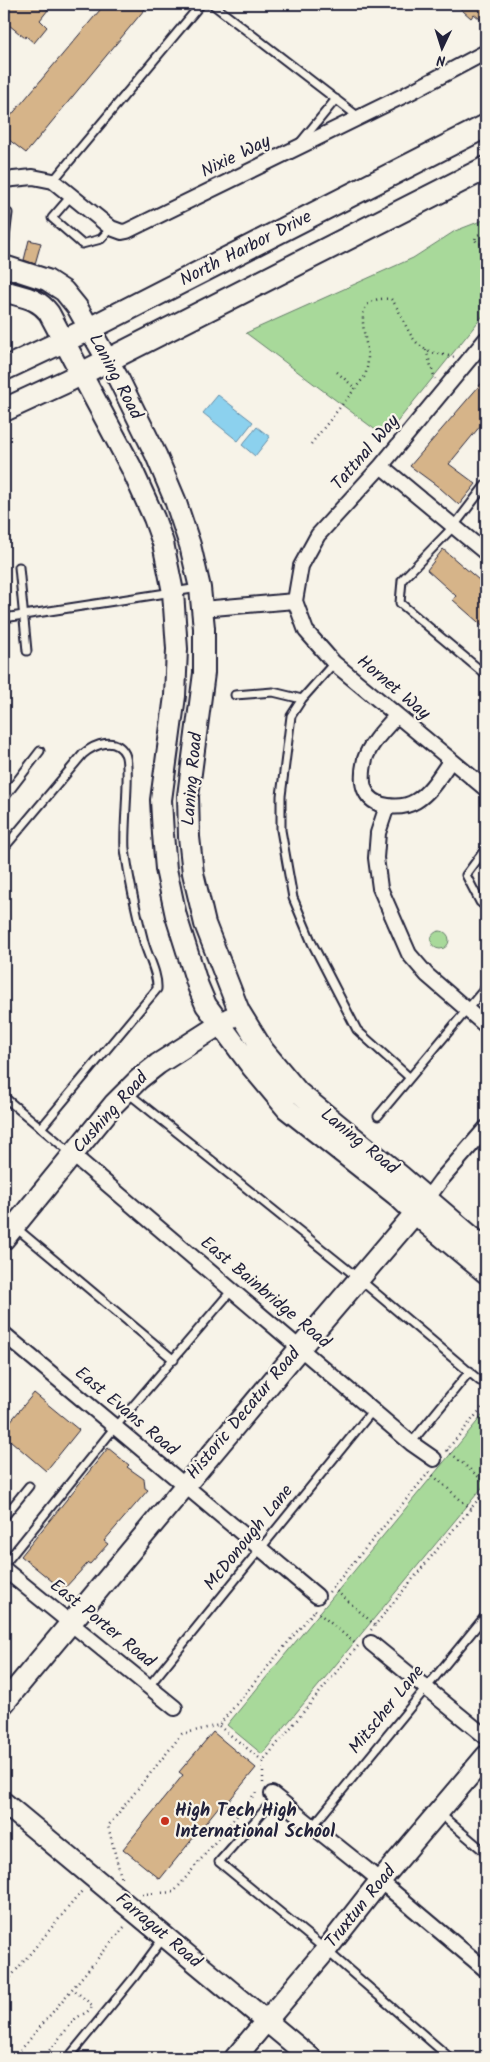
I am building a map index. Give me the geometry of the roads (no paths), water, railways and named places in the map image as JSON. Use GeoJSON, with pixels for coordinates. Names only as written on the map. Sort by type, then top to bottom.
{"type":"FeatureCollection","features":[{"type":"Feature","properties":{"kind":"main road","name":"North Harbor Drive"},"geometry":{"type":"LineString","coordinates":[[4,369],[89,329],[486,126]]}},
{"type":"Feature","properties":{"kind":"main road","name":"North Harbor Drive"},"geometry":{"type":"LineString","coordinates":[[4,410],[482,174]]}},
{"type":"Feature","properties":{"kind":"street","name":"Nixie Way"},"geometry":{"type":"LineString","coordinates":[[111,228],[122,232],[133,229],[360,118],[486,52]]}},
{"type":"Feature","properties":{"kind":"street"},"geometry":{"type":"LineString","coordinates":[[4,180],[33,177],[54,181],[111,228]]}},
{"type":"Feature","properties":{"kind":"street","name":"Laning Road"},"geometry":{"type":"LineString","coordinates":[[4,266],[47,280],[72,300],[107,360],[152,447],[176,500],[190,545],[200,588],[202,609],[204,673],[188,796],[188,837],[193,873],[205,924],[239,1011],[263,1050],[298,1092],[421,1206],[486,1274]]}},
{"type":"Feature","properties":{"kind":"street","name":"Laning Road"},"geometry":{"type":"LineString","coordinates":[[4,291],[40,302],[49,313],[131,467],[154,518],[162,543],[173,592],[177,630],[175,696],[161,800],[166,869],[176,916],[198,986],[206,1005],[220,1026],[287,1110],[396,1195],[421,1206],[486,1249]]}},
{"type":"Feature","properties":{"kind":"street","name":"Tattnal Way"},"geometry":{"type":"LineString","coordinates":[[295,601],[301,566],[318,535],[381,466],[486,338]]}},
{"type":"Feature","properties":{"kind":"street"},"geometry":{"type":"LineString","coordinates":[[381,466],[486,553]]}},
{"type":"Feature","properties":{"kind":"street"},"geometry":{"type":"LineString","coordinates":[[202,609],[295,601]]}},
{"type":"Feature","properties":{"kind":"street","name":"Hornet Way"},"geometry":{"type":"LineString","coordinates":[[295,601],[306,631],[334,663],[486,790]]}},
{"type":"Feature","properties":{"kind":"street"},"geometry":{"type":"LineString","coordinates":[[397,715],[365,759],[363,774],[365,790],[377,802],[387,806],[403,807],[416,801],[428,792],[451,760]]}},
{"type":"Feature","properties":{"kind":"street"},"geometry":{"type":"LineString","coordinates":[[387,806],[378,832],[376,858],[380,888],[409,954],[427,975],[486,1026]]}},
{"type":"Feature","properties":{"kind":"street","name":"Cushing Road"},"geometry":{"type":"LineString","coordinates":[[9,1233],[126,1091],[158,1064],[220,1026],[239,1011]]}},
{"type":"Feature","properties":{"kind":"street","name":"Historic Decatur Road"},"geometry":{"type":"LineString","coordinates":[[4,1703],[358,1278],[484,1133]]}},
{"type":"Feature","properties":{"kind":"street","name":"East Bainbridge Road"},"geometry":{"type":"LineString","coordinates":[[73,1155],[435,1463]]}},
{"type":"Feature","properties":{"kind":"street","name":"East Evans Road"},"geometry":{"type":"LineString","coordinates":[[4,1334],[320,1601]]}},
{"type":"Feature","properties":{"kind":"street","name":"East Porter Road"},"geometry":{"type":"LineString","coordinates":[[4,1569],[175,1708]]}},
{"type":"Feature","properties":{"kind":"street"},"geometry":{"type":"LineString","coordinates":[[370,1637],[425,1687],[486,1737]]}},
{"type":"Feature","properties":{"kind":"street","name":"Truxtun Road"},"geometry":{"type":"LineString","coordinates":[[236,2058],[326,1950],[380,1881],[486,1756]]}},
{"type":"Feature","properties":{"kind":"street"},"geometry":{"type":"LineString","coordinates":[[274,1796],[313,1826],[486,1970]]}},
{"type":"Feature","properties":{"kind":"street","name":"Farragut Road"},"geometry":{"type":"LineString","coordinates":[[4,1804],[311,2058]]}},
{"type":"Feature","properties":{"kind":"lane"},"geometry":{"type":"LineString","coordinates":[[54,181],[201,4]]}},
{"type":"Feature","properties":{"kind":"lane"},"geometry":{"type":"LineString","coordinates":[[212,4],[360,118]]}},
{"type":"Feature","properties":{"kind":"lane"},"geometry":{"type":"LineString","coordinates":[[295,149],[336,99]]}},
{"type":"Feature","properties":{"kind":"lane"},"geometry":{"type":"LineString","coordinates":[[71,196],[52,218],[82,244],[101,239],[111,228]]}},
{"type":"Feature","properties":{"kind":"lane"},"geometry":{"type":"LineString","coordinates":[[4,242],[8,213]]}},
{"type":"Feature","properties":{"kind":"lane"},"geometry":{"type":"LineString","coordinates":[[486,484],[454,526],[402,580],[400,603],[486,675]]}},
{"type":"Feature","properties":{"kind":"lane"},"geometry":{"type":"LineString","coordinates":[[19,568],[27,651]]}},
{"type":"Feature","properties":{"kind":"lane"},"geometry":{"type":"LineString","coordinates":[[4,618],[200,588]]}},
{"type":"Feature","properties":{"kind":"lane"},"geometry":{"type":"LineString","coordinates":[[334,663],[302,699],[291,716],[280,796],[281,830],[293,898],[312,943],[357,1030],[409,1077]]}},
{"type":"Feature","properties":{"kind":"lane"},"geometry":{"type":"LineString","coordinates":[[235,695],[273,692],[302,699]]}},
{"type":"Feature","properties":{"kind":"lane"},"geometry":{"type":"LineString","coordinates":[[4,848],[83,754],[94,745],[102,743],[116,745],[121,748],[125,753],[128,766],[124,827],[125,849],[145,943],[157,979],[157,989],[42,1128]]}},
{"type":"Feature","properties":{"kind":"lane"},"geometry":{"type":"LineString","coordinates":[[4,798],[40,751]]}},
{"type":"Feature","properties":{"kind":"lane"},"geometry":{"type":"LineString","coordinates":[[486,848],[466,875],[480,902],[486,907]]}},
{"type":"Feature","properties":{"kind":"lane"},"geometry":{"type":"LineString","coordinates":[[378,1116],[486,987]]}},
{"type":"Feature","properties":{"kind":"lane"},"geometry":{"type":"LineString","coordinates":[[126,1091],[358,1278],[480,1380]]}},
{"type":"Feature","properties":{"kind":"lane"},"geometry":{"type":"LineString","coordinates":[[4,1097],[73,1155]]}},
{"type":"Feature","properties":{"kind":"lane"},"geometry":{"type":"LineString","coordinates":[[9,1233],[174,1360]]}},
{"type":"Feature","properties":{"kind":"lane"},"geometry":{"type":"LineString","coordinates":[[4,1565],[115,1427],[232,1290]]}},
{"type":"Feature","properties":{"kind":"lane"},"geometry":{"type":"LineString","coordinates":[[412,1443],[470,1371]]}},
{"type":"Feature","properties":{"kind":"lane","name":"McDonough Lane"},"geometry":{"type":"LineString","coordinates":[[149,1686],[373,1410]]}},
{"type":"Feature","properties":{"kind":"lane"},"geometry":{"type":"LineString","coordinates":[[4,1517],[29,1486]]}},
{"type":"Feature","properties":{"kind":"lane","name":"Mitscher Lane"},"geometry":{"type":"LineString","coordinates":[[313,1826],[425,1687],[486,1615]]}},
{"type":"Feature","properties":{"kind":"lane"},"geometry":{"type":"LineString","coordinates":[[274,1796],[220,1862],[326,1950],[450,2058]]}},
{"type":"Feature","properties":{"kind":"lane"},"geometry":{"type":"LineString","coordinates":[[438,1812],[486,1853]]}},
{"type":"Feature","properties":{"kind":"lane"},"geometry":{"type":"LineString","coordinates":[[68,2058],[136,1976],[164,1936]]}},
{"type":"Feature","properties":{"kind":"water"},"geometry":{"type":"Polygon","coordinates":[[[218,395],[253,422],[238,441],[203,413],[218,395]]]}},
{"type":"Feature","properties":{"kind":"water"},"geometry":{"type":"Polygon","coordinates":[[[257,427],[270,437],[255,456],[242,445],[257,427]]]}},
{"type":"Feature","properties":{"kind":"place","name":"High Tech High International School"},"geometry":{"type":"Point","coordinates":[165,1821]}}]}
